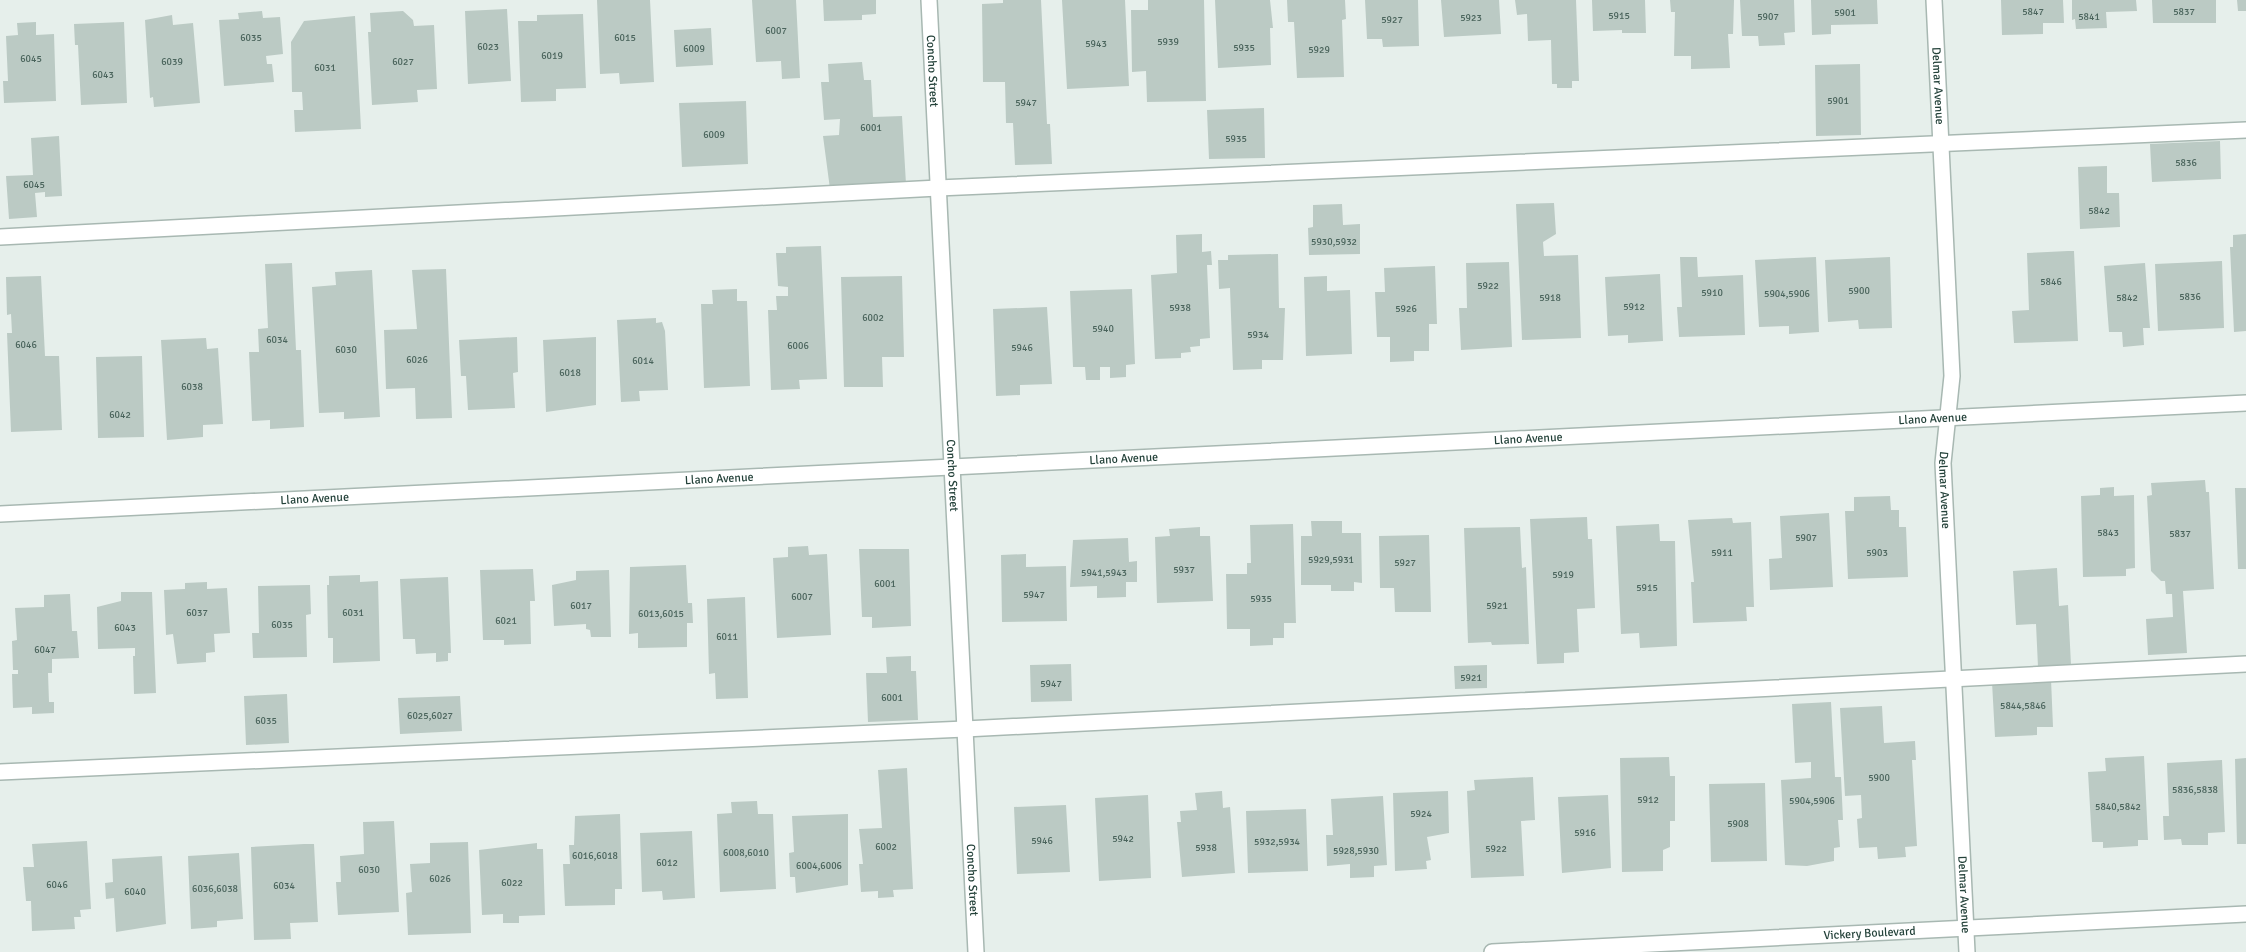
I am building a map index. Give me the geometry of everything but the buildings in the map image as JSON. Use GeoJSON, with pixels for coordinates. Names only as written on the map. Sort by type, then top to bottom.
{"type":"FeatureCollection","features":[{"type":"Feature","properties":{"kind":"street","name":"Concho Street"},"geometry":{"type":"LineString","coordinates":[[929,0],[976,952]]}},
{"type":"Feature","properties":{"kind":"street","name":"Delmar Avenue"},"geometry":{"type":"LineString","coordinates":[[1934,0],[1952,376],[1943,463],[1967,952]]}},
{"type":"Feature","properties":{"kind":"street"},"geometry":{"type":"LineString","coordinates":[[0,237],[938,188],[2246,130]]}},
{"type":"Feature","properties":{"kind":"street","name":"Llano Avenue"},"geometry":{"type":"LineString","coordinates":[[0,514],[2246,403]]}},
{"type":"Feature","properties":{"kind":"street"},"geometry":{"type":"LineString","coordinates":[[0,772],[965,730],[2246,664]]}},
{"type":"Feature","properties":{"kind":"street","name":"Vickery Boulevard"},"geometry":{"type":"LineString","coordinates":[[1492,952],[2246,914]]}}]}
